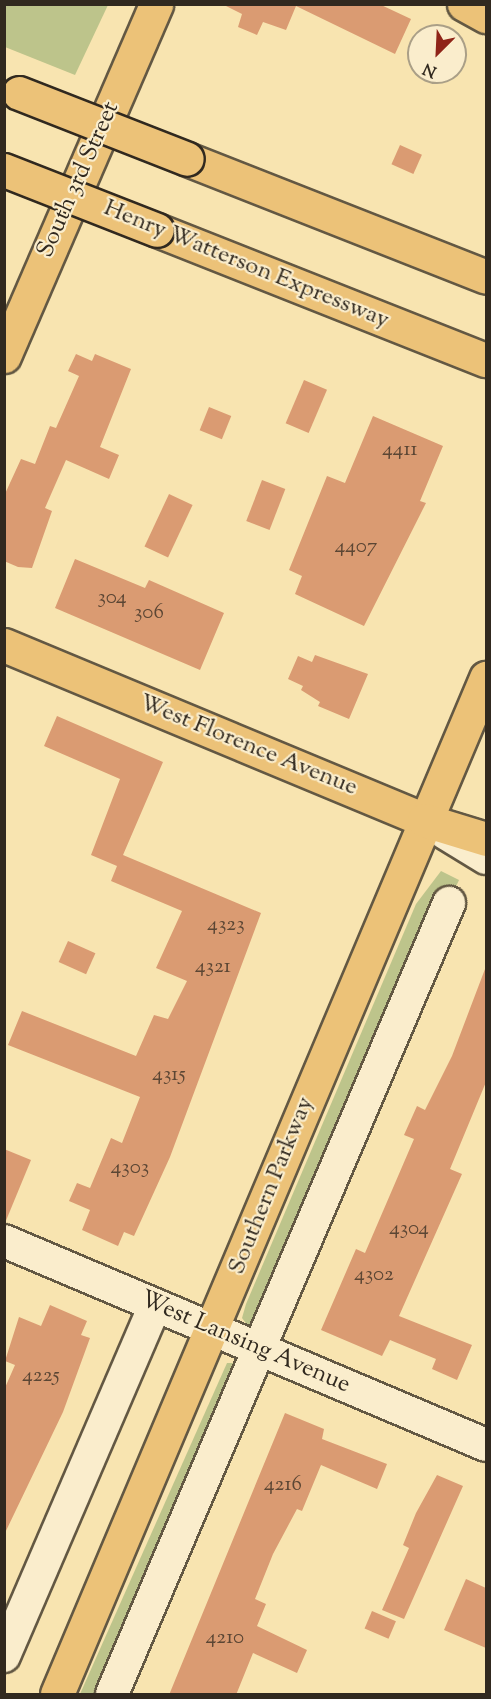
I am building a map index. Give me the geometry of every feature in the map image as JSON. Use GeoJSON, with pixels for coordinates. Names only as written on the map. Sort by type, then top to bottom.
{"type":"FeatureCollection","features":[{"type":"Feature","properties":{"kind":"main road","name":"South 3rd Street"},"geometry":{"type":"LineString","coordinates":[[4,356],[156,4]]}},
{"type":"Feature","properties":{"kind":"main road"},"geometry":{"type":"LineString","coordinates":[[464,4],[486,16]]}},
{"type":"Feature","properties":{"kind":"main road"},"geometry":{"type":"LineString","coordinates":[[12,91],[486,277]]}},
{"type":"Feature","properties":{"kind":"main road","name":"Henry Watterson Expressway"},"geometry":{"type":"LineString","coordinates":[[4,170],[486,360]]}},
{"type":"Feature","properties":{"kind":"main road","name":"West Florence Avenue"},"geometry":{"type":"LineString","coordinates":[[4,645],[424,820]]}},
{"type":"Feature","properties":{"kind":"main road","name":"Southern Parkway"},"geometry":{"type":"LineString","coordinates":[[57,1695],[424,820],[486,678]]}},
{"type":"Feature","properties":{"kind":"main road"},"geometry":{"type":"LineString","coordinates":[[424,820],[486,839]]}},
{"type":"Feature","properties":{"kind":"street","name":"West Florence Avenue"},"geometry":{"type":"LineString","coordinates":[[424,820],[486,858]]}},
{"type":"Feature","properties":{"kind":"street"},"geometry":{"type":"LineString","coordinates":[[112,1695],[449,903]]}},
{"type":"Feature","properties":{"kind":"street","name":"West Lansing Avenue"},"geometry":{"type":"LineString","coordinates":[[4,1241],[486,1445]]}},
{"type":"Feature","properties":{"kind":"street"},"geometry":{"type":"LineString","coordinates":[[4,1656],[155,1305]]}},
{"type":"Feature","properties":{"kind":"green space"},"geometry":{"type":"Polygon","coordinates":[[[4,5],[108,5],[75,75],[5,47],[4,5]]]}},
{"type":"Feature","properties":{"kind":"green space"},"geometry":{"type":"Polygon","coordinates":[[[441,871],[459,880],[251,1330],[242,1318],[246,1304],[416,904],[441,871]]]}},
{"type":"Feature","properties":{"kind":"green space"},"geometry":{"type":"Polygon","coordinates":[[[227,1363],[237,1363],[100,1694],[80,1694],[227,1363]]]}},
{"type":"Feature","properties":{"kind":"building"},"geometry":{"type":"Polygon","coordinates":[[[222,4],[379,4],[411,19],[395,54],[296,6],[286,30],[263,22],[257,35],[238,27],[242,14],[222,4]]]}},
{"type":"Feature","properties":{"kind":"building"},"geometry":{"type":"Polygon","coordinates":[[[400,145],[422,155],[413,174],[391,164],[400,145]]]}},
{"type":"Feature","properties":{"kind":"building"},"geometry":{"type":"Polygon","coordinates":[[[76,354],[92,361],[95,354],[131,369],[100,447],[119,455],[109,479],[66,460],[45,508],[52,511],[32,568],[18,567],[4,561],[4,496],[21,459],[35,464],[50,426],[56,428],[79,376],[68,371],[76,354]]]}},
{"type":"Feature","properties":{"kind":"building"},"geometry":{"type":"Polygon","coordinates":[[[304,380],[327,390],[309,433],[286,423],[304,380]]]}},
{"type":"Feature","properties":{"kind":"building"},"geometry":{"type":"Polygon","coordinates":[[[209,407],[231,416],[222,439],[200,430],[209,407]]]}},
{"type":"Feature","properties":{"kind":"building"},"geometry":{"type":"Polygon","coordinates":[[[373,416],[443,446],[420,501],[426,503],[364,626],[295,594],[302,576],[289,570],[327,476],[345,483],[373,416]]]}},
{"type":"Feature","properties":{"kind":"building"},"geometry":{"type":"Polygon","coordinates":[[[262,480],[285,489],[270,530],[246,521],[262,480]]]}},
{"type":"Feature","properties":{"kind":"building"},"geometry":{"type":"Polygon","coordinates":[[[169,494],[193,505],[168,558],[144,547],[169,494]]]}},
{"type":"Feature","properties":{"kind":"building"},"geometry":{"type":"Polygon","coordinates":[[[75,559],[145,588],[149,580],[224,613],[200,670],[55,608],[75,559]]]}},
{"type":"Feature","properties":{"kind":"building"},"geometry":{"type":"Polygon","coordinates":[[[315,655],[368,674],[349,719],[318,706],[320,702],[301,690],[303,686],[288,679],[298,656],[312,662],[315,655]]]}},
{"type":"Feature","properties":{"kind":"building"},"geometry":{"type":"Polygon","coordinates":[[[57,716],[163,762],[123,855],[261,913],[170,1157],[134,1236],[124,1232],[118,1246],[82,1230],[90,1210],[69,1201],[77,1183],[90,1188],[111,1138],[122,1143],[140,1097],[8,1045],[22,1011],[136,1056],[154,1015],[168,1019],[187,981],[156,968],[182,911],[111,881],[117,866],[91,855],[120,779],[44,746],[57,716]]]}},
{"type":"Feature","properties":{"kind":"building"},"geometry":{"type":"Polygon","coordinates":[[[68,941],[95,953],[86,974],[59,962],[68,941]]]}},
{"type":"Feature","properties":{"kind":"building"},"geometry":{"type":"Polygon","coordinates":[[[485,969],[486,1082],[450,1169],[462,1174],[399,1316],[472,1345],[457,1380],[432,1369],[436,1359],[390,1340],[382,1356],[321,1330],[356,1249],[365,1253],[414,1139],[404,1135],[417,1106],[425,1110],[452,1056],[485,969]]]}},
{"type":"Feature","properties":{"kind":"building"},"geometry":{"type":"Polygon","coordinates":[[[4,1149],[31,1160],[5,1223],[4,1222],[4,1149]]]}},
{"type":"Feature","properties":{"kind":"building"},"geometry":{"type":"Polygon","coordinates":[[[50,1305],[87,1321],[81,1335],[90,1338],[63,1412],[4,1535],[4,1390],[15,1365],[5,1361],[19,1317],[41,1326],[50,1305]]]}},
{"type":"Feature","properties":{"kind":"building"},"geometry":{"type":"Polygon","coordinates":[[[285,1413],[324,1429],[322,1439],[387,1464],[377,1489],[321,1465],[302,1511],[297,1509],[273,1554],[255,1599],[266,1604],[257,1626],[307,1650],[297,1673],[253,1653],[236,1695],[169,1695],[285,1413]]]}},
{"type":"Feature","properties":{"kind":"building"},"geometry":{"type":"Polygon","coordinates":[[[437,1475],[463,1486],[404,1619],[382,1610],[409,1548],[403,1545],[416,1513],[437,1475]]]}},
{"type":"Feature","properties":{"kind":"building"},"geometry":{"type":"Polygon","coordinates":[[[466,1579],[486,1588],[486,1648],[444,1630],[466,1579]]]}},
{"type":"Feature","properties":{"kind":"building"},"geometry":{"type":"Polygon","coordinates":[[[372,1611],[396,1621],[389,1639],[365,1628],[372,1611]]]}}]}
